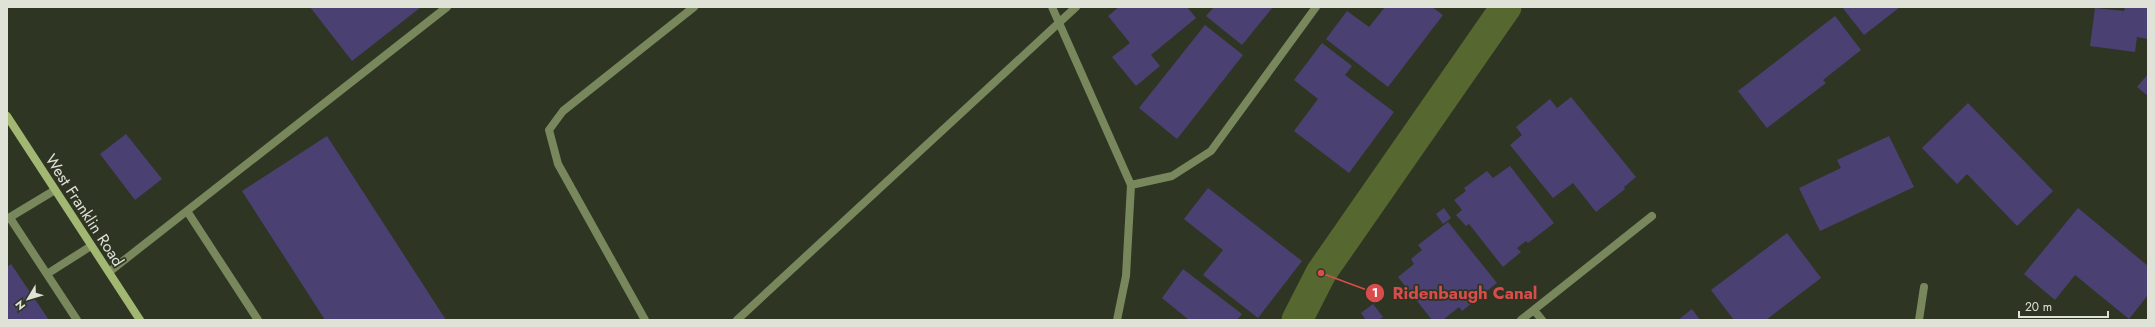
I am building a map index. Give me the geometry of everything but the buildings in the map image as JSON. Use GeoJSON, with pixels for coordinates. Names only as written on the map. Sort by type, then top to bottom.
{"type":"FeatureCollection","features":[{"type":"Feature","properties":{"kind":"main road","name":"West Franklin Road"},"geometry":{"type":"LineString","coordinates":[[7,116],[140,320]]}},
{"type":"Feature","properties":{"kind":"street"},"geometry":{"type":"LineString","coordinates":[[109,272],[447,7]]}},
{"type":"Feature","properties":{"kind":"street"},"geometry":{"type":"LineString","coordinates":[[645,320],[558,164],[549,130],[563,110],[694,7]]}},
{"type":"Feature","properties":{"kind":"street"},"geometry":{"type":"LineString","coordinates":[[1052,7],[1131,185],[1126,276],[1117,320]]}},
{"type":"Feature","properties":{"kind":"street"},"geometry":{"type":"LineString","coordinates":[[737,320],[1076,7]]}},
{"type":"Feature","properties":{"kind":"street"},"geometry":{"type":"LineString","coordinates":[[1131,185],[1172,176],[1211,151],[1316,7]]}},
{"type":"Feature","properties":{"kind":"street"},"geometry":{"type":"LineString","coordinates":[[55,190],[8,218],[77,320]]}},
{"type":"Feature","properties":{"kind":"street"},"geometry":{"type":"LineString","coordinates":[[187,211],[258,320]]}},
{"type":"Feature","properties":{"kind":"street"},"geometry":{"type":"LineString","coordinates":[[1521,320],[1652,216]]}},
{"type":"Feature","properties":{"kind":"street"},"geometry":{"type":"LineString","coordinates":[[47,274],[92,246]]}},
{"type":"Feature","properties":{"kind":"street"},"geometry":{"type":"LineString","coordinates":[[1919,320],[1924,287]]}},
{"type":"Feature","properties":{"kind":"street"},"geometry":{"type":"LineString","coordinates":[[1534,310],[1542,320]]}},
{"type":"Feature","properties":{"kind":"waterway"},"geometry":{"type":"LineString","coordinates":[[1297,320],[1321,273],[1506,7]]}},
{"type":"Feature","properties":{"kind":"place","name":"Ridenbaugh Canal"},"geometry":{"type":"Point","coordinates":[1321,273]}}]}
